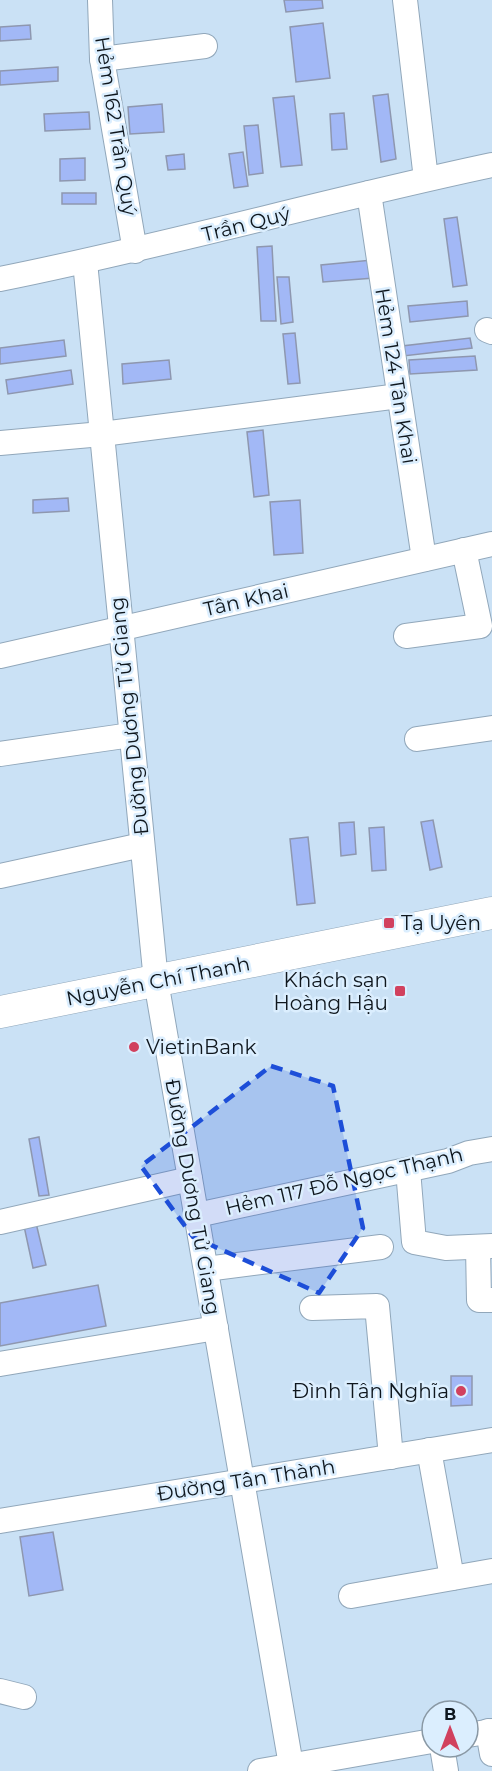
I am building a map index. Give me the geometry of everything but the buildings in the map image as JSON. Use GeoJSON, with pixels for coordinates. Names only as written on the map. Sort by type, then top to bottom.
{"type":"FeatureCollection","features":[{"type":"Feature","properties":{"kind":"main road","name":"Nguyễn Chí Thanh"},"geometry":{"type":"LineString","coordinates":[[0,1012],[492,913]]}},
{"type":"Feature","properties":{"kind":"street","name":"Hẻm 162 Trần Quý"},"geometry":{"type":"LineString","coordinates":[[100,0],[102,59],[135,251]]}},
{"type":"Feature","properties":{"kind":"street"},"geometry":{"type":"LineString","coordinates":[[405,0],[426,179]]}},
{"type":"Feature","properties":{"kind":"street"},"geometry":{"type":"LineString","coordinates":[[102,59],[205,46]]}},
{"type":"Feature","properties":{"kind":"street","name":"Trần Quý"},"geometry":{"type":"LineString","coordinates":[[0,279],[135,251],[426,179],[492,165]]}},
{"type":"Feature","properties":{"kind":"street","name":"Hẻm 124 Tân Khai"},"geometry":{"type":"LineString","coordinates":[[369,193],[424,559]]}},
{"type":"Feature","properties":{"kind":"street","name":"Đường Dương Tử Giang"},"geometry":{"type":"LineString","coordinates":[[85,262],[156,981],[292,1768]]}},
{"type":"Feature","properties":{"kind":"street"},"geometry":{"type":"LineString","coordinates":[[0,443],[102,434],[399,396]]}},
{"type":"Feature","properties":{"kind":"street","name":"Tân Khai"},"geometry":{"type":"LineString","coordinates":[[0,656],[492,544]]}},
{"type":"Feature","properties":{"kind":"street"},"geometry":{"type":"LineString","coordinates":[[406,636],[480,626],[464,550]]}},
{"type":"Feature","properties":{"kind":"street"},"geometry":{"type":"LineString","coordinates":[[417,739],[492,728]]}},
{"type":"Feature","properties":{"kind":"street"},"geometry":{"type":"LineString","coordinates":[[0,754],[132,735]]}},
{"type":"Feature","properties":{"kind":"street"},"geometry":{"type":"LineString","coordinates":[[0,876],[142,845]]}},
{"type":"Feature","properties":{"kind":"street","name":"Hẻm 117 Đỗ Ngọc Thạnh"},"geometry":{"type":"LineString","coordinates":[[197,1215],[408,1170],[492,1149]]}},
{"type":"Feature","properties":{"kind":"street"},"geometry":{"type":"LineString","coordinates":[[408,1170],[414,1242],[446,1248],[485,1246],[479,1300],[492,1300]]}},
{"type":"Feature","properties":{"kind":"street"},"geometry":{"type":"LineString","coordinates":[[0,1222],[190,1179]]}},
{"type":"Feature","properties":{"kind":"street"},"geometry":{"type":"LineString","coordinates":[[206,1269],[381,1247]]}},
{"type":"Feature","properties":{"kind":"street"},"geometry":{"type":"LineString","coordinates":[[312,1308],[377,1306],[391,1457]]}},
{"type":"Feature","properties":{"kind":"street"},"geometry":{"type":"LineString","coordinates":[[0,1364],[216,1328]]}},
{"type":"Feature","properties":{"kind":"street","name":"Đường Tân Thành"},"geometry":{"type":"LineString","coordinates":[[0,1521],[492,1440]]}},
{"type":"Feature","properties":{"kind":"street"},"geometry":{"type":"LineString","coordinates":[[429,1450],[452,1578]]}},
{"type":"Feature","properties":{"kind":"street"},"geometry":{"type":"LineString","coordinates":[[351,1596],[492,1571]]}},
{"type":"Feature","properties":{"kind":"street"},"geometry":{"type":"LineString","coordinates":[[0,1691],[24,1697]]}},
{"type":"Feature","properties":{"kind":"street"},"geometry":{"type":"LineString","coordinates":[[260,1771],[292,1768],[420,1743]]}},
{"type":"Feature","properties":{"kind":"highlighted area"},"geometry":{"type":"Polygon","coordinates":[[[271,1066],[333,1086],[363,1228],[319,1293],[193,1237],[141,1166],[271,1066]]]}},
{"type":"Feature","properties":{"kind":"place","name":"Tạ Uyên"},"geometry":{"type":"Point","coordinates":[389,923]}},
{"type":"Feature","properties":{"kind":"place","name":"Khách sạn Hoàng Hậu"},"geometry":{"type":"Point","coordinates":[400,991]}},
{"type":"Feature","properties":{"kind":"place","name":"VietinBank"},"geometry":{"type":"Point","coordinates":[134,1047]}},
{"type":"Feature","properties":{"kind":"place","name":"Đình Tân Nghĩa"},"geometry":{"type":"Point","coordinates":[461,1391]}}]}
